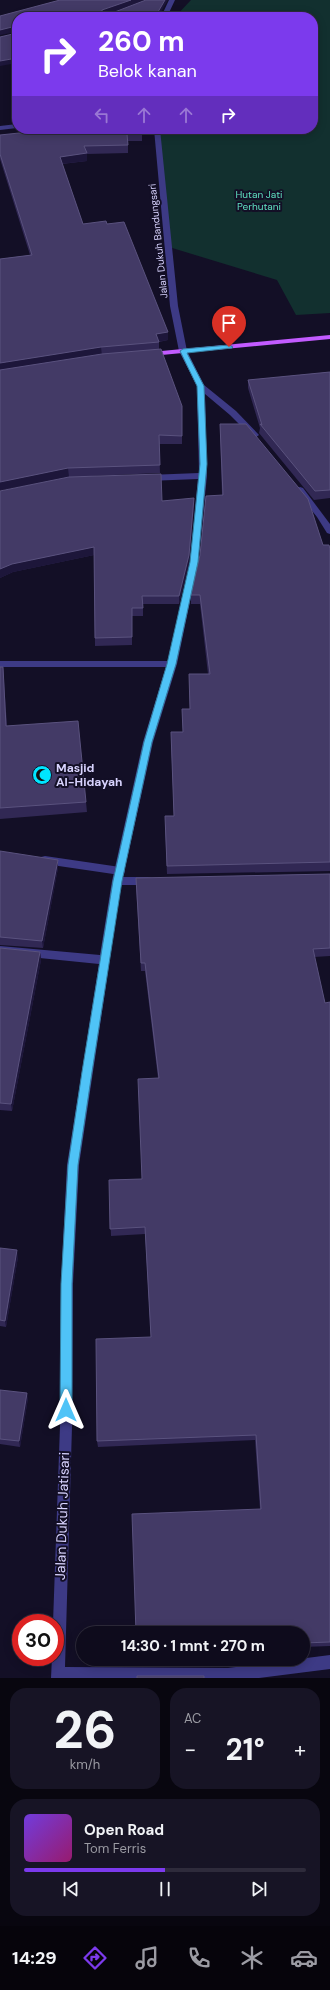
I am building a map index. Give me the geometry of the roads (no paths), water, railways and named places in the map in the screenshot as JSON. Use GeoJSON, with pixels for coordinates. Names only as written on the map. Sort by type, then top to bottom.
{"type":"FeatureCollection","features":[{"type":"Feature","properties":{"kind":"main road"},"geometry":{"type":"LineString","coordinates":[[146,355],[330,337]]}},
{"type":"Feature","properties":{"kind":"street"},"geometry":{"type":"LineString","coordinates":[[166,12],[172,0]]}},
{"type":"Feature","properties":{"kind":"street"},"geometry":{"type":"LineString","coordinates":[[0,128],[12,127]]}},
{"type":"Feature","properties":{"kind":"street","name":"Jalan Dukuh Bandungsari"},"geometry":{"type":"LineString","coordinates":[[157,134],[174,306],[183,351]]}},
{"type":"Feature","properties":{"kind":"street","name":"Jalan Dukuh Jatisari"},"geometry":{"type":"LineString","coordinates":[[183,351],[201,386],[243,421],[262,444]]}},
{"type":"Feature","properties":{"kind":"street","name":"Jalan Dukuh Jatisari"},"geometry":{"type":"LineString","coordinates":[[201,386],[203,476],[194,562],[172,664],[148,742],[117,881],[73,1165],[66,1284],[66,1426],[58,1676],[228,1675],[330,1662]]}},
{"type":"Feature","properties":{"kind":"street"},"geometry":{"type":"LineString","coordinates":[[136,478],[203,476]]}},
{"type":"Feature","properties":{"kind":"street"},"geometry":{"type":"LineString","coordinates":[[296,485],[330,530]]}},
{"type":"Feature","properties":{"kind":"street"},"geometry":{"type":"LineString","coordinates":[[320,515],[330,514]]}},
{"type":"Feature","properties":{"kind":"street"},"geometry":{"type":"LineString","coordinates":[[0,664],[172,664]]}},
{"type":"Feature","properties":{"kind":"street"},"geometry":{"type":"LineString","coordinates":[[38,860],[120,870]]}},
{"type":"Feature","properties":{"kind":"street"},"geometry":{"type":"LineString","coordinates":[[117,881],[157,880]]}},
{"type":"Feature","properties":{"kind":"street"},"geometry":{"type":"LineString","coordinates":[[0,950],[105,960]]}},
{"type":"Feature","properties":{"kind":"place","name":"Masjid Al-Hidayah"},"geometry":{"type":"Point","coordinates":[42,775]}},
{"type":"Feature","properties":{"kind":"park label","name":"Hutan Jati Perhutani"},"geometry":{"type":"Point","coordinates":[259,200]}}]}
